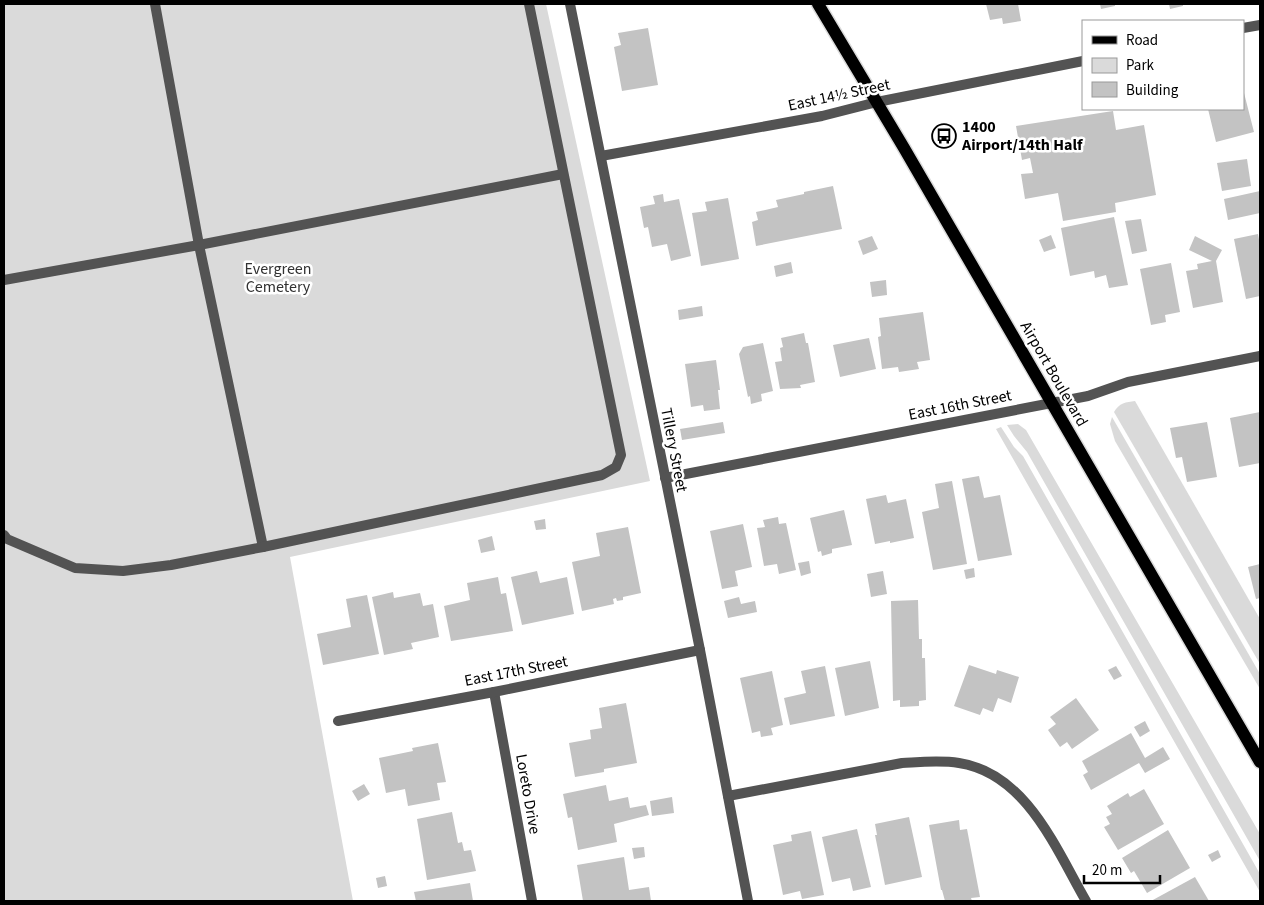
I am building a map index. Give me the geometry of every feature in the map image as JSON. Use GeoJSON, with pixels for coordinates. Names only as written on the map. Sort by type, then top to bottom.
{"type":"FeatureCollection","features":[{"type":"Feature","properties":{"kind":"main road","name":"Airport Boulevard"},"geometry":{"type":"LineString","coordinates":[[818,4],[1052,402],[1260,762]]}},
{"type":"Feature","properties":{"kind":"street"},"geometry":{"type":"LineString","coordinates":[[155,4],[199,245],[263,547]]}},
{"type":"Feature","properties":{"kind":"street"},"geometry":{"type":"LineString","coordinates":[[4,535],[7,540],[74,568],[123,571],[172,565],[263,547],[602,475],[616,467],[621,454],[529,4]]}},
{"type":"Feature","properties":{"kind":"street","name":"Tillery Street"},"geometry":{"type":"LineString","coordinates":[[570,4],[700,650],[748,901]]}},
{"type":"Feature","properties":{"kind":"street"},"geometry":{"type":"LineString","coordinates":[[1244,28],[1260,25]]}},
{"type":"Feature","properties":{"kind":"street","name":"East 14½ Street"},"geometry":{"type":"LineString","coordinates":[[601,156],[822,116],[877,102],[1082,61]]}},
{"type":"Feature","properties":{"kind":"street"},"geometry":{"type":"LineString","coordinates":[[4,280],[199,245],[563,174]]}},
{"type":"Feature","properties":{"kind":"street","name":"East 16th Street"},"geometry":{"type":"LineString","coordinates":[[664,478],[1088,396],[1128,382],[1260,356]]}},
{"type":"Feature","properties":{"kind":"street","name":"East 17th Street"},"geometry":{"type":"LineString","coordinates":[[338,721],[494,692],[700,650]]}},
{"type":"Feature","properties":{"kind":"street","name":"Loreto Drive"},"geometry":{"type":"LineString","coordinates":[[494,692],[532,901]]}},
{"type":"Feature","properties":{"kind":"street"},"geometry":{"type":"LineString","coordinates":[[728,796],[902,763],[927,761],[960,763],[985,771],[1003,781],[1015,792],[1038,818],[1086,901]]}},
{"type":"Feature","properties":{"kind":"green space","name":"Evergreen Cemetery"},"geometry":{"type":"Polygon","coordinates":[[[4,4],[546,4],[650,481],[290,557],[353,901],[4,901],[4,4]]]}},
{"type":"Feature","properties":{"kind":"green space"},"geometry":{"type":"Polygon","coordinates":[[[1135,401],[1260,619],[1260,664],[1114,412],[1123,404],[1135,401]]]}},
{"type":"Feature","properties":{"kind":"green space"},"geometry":{"type":"Polygon","coordinates":[[[1112,417],[1260,674],[1260,689],[1115,441],[1110,424],[1112,417]]]}},
{"type":"Feature","properties":{"kind":"green space"},"geometry":{"type":"Polygon","coordinates":[[[1018,424],[1026,430],[1260,834],[1260,861],[1027,452],[1007,425],[1018,424]]]}},
{"type":"Feature","properties":{"kind":"green space"},"geometry":{"type":"Polygon","coordinates":[[[1001,427],[1014,447],[1023,456],[1260,874],[1260,892],[996,429],[1001,427]]]}},
{"type":"Feature","properties":{"kind":"building"},"geometry":{"type":"Polygon","coordinates":[[[986,4],[1018,4],[1021,21],[1003,24],[1002,18],[990,20],[986,4]]]}},
{"type":"Feature","properties":{"kind":"building"},"geometry":{"type":"Polygon","coordinates":[[[1100,4],[1115,4],[1115,6],[1101,9],[1100,4]]]}},
{"type":"Feature","properties":{"kind":"building"},"geometry":{"type":"Polygon","coordinates":[[[1169,4],[1183,4],[1183,6],[1170,9],[1169,4]]]}},
{"type":"Feature","properties":{"kind":"building"},"geometry":{"type":"Polygon","coordinates":[[[648,28],[658,85],[622,91],[614,47],[621,45],[618,33],[648,28]]]}},
{"type":"Feature","properties":{"kind":"building"},"geometry":{"type":"Polygon","coordinates":[[[1244,93],[1254,132],[1216,142],[1208,110],[1244,110],[1244,93]]]}},
{"type":"Feature","properties":{"kind":"building"},"geometry":{"type":"Polygon","coordinates":[[[1113,111],[1116,130],[1144,125],[1156,195],[1115,203],[1116,212],[1063,221],[1058,193],[1025,199],[1021,174],[1033,173],[1030,158],[1022,160],[1016,126],[1113,111]]]}},
{"type":"Feature","properties":{"kind":"building"},"geometry":{"type":"Polygon","coordinates":[[[1247,159],[1251,186],[1222,191],[1217,163],[1247,159]]]}},
{"type":"Feature","properties":{"kind":"building"},"geometry":{"type":"Polygon","coordinates":[[[833,186],[842,229],[756,246],[752,222],[758,220],[756,212],[778,207],[776,200],[833,186]]]}},
{"type":"Feature","properties":{"kind":"building"},"geometry":{"type":"Polygon","coordinates":[[[1260,191],[1260,213],[1228,220],[1224,199],[1260,191]]]}},
{"type":"Feature","properties":{"kind":"building"},"geometry":{"type":"Polygon","coordinates":[[[663,194],[664,202],[679,199],[691,256],[671,261],[667,244],[652,247],[648,227],[644,228],[640,207],[655,204],[653,196],[663,194]]]}},
{"type":"Feature","properties":{"kind":"building"},"geometry":{"type":"Polygon","coordinates":[[[728,198],[739,259],[701,266],[692,213],[707,211],[705,202],[728,198]]]}},
{"type":"Feature","properties":{"kind":"building"},"geometry":{"type":"Polygon","coordinates":[[[1114,217],[1128,285],[1109,288],[1106,275],[1095,278],[1094,271],[1070,276],[1061,228],[1114,217]]]}},
{"type":"Feature","properties":{"kind":"building"},"geometry":{"type":"Polygon","coordinates":[[[1141,219],[1147,251],[1132,254],[1125,221],[1141,219]]]}},
{"type":"Feature","properties":{"kind":"building"},"geometry":{"type":"Polygon","coordinates":[[[1258,234],[1260,245],[1260,296],[1246,299],[1234,239],[1258,234]]]}},
{"type":"Feature","properties":{"kind":"building"},"geometry":{"type":"Polygon","coordinates":[[[1051,235],[1056,248],[1044,252],[1039,240],[1051,235]]]}},
{"type":"Feature","properties":{"kind":"building"},"geometry":{"type":"Polygon","coordinates":[[[872,236],[878,249],[863,255],[858,241],[872,236]]]}},
{"type":"Feature","properties":{"kind":"building"},"geometry":{"type":"Polygon","coordinates":[[[1195,236],[1222,250],[1216,261],[1223,302],[1193,308],[1186,271],[1198,269],[1197,264],[1212,261],[1189,250],[1195,236]]]}},
{"type":"Feature","properties":{"kind":"building"},"geometry":{"type":"Polygon","coordinates":[[[791,262],[793,273],[776,277],[774,266],[791,262]]]}},
{"type":"Feature","properties":{"kind":"building"},"geometry":{"type":"Polygon","coordinates":[[[1171,263],[1180,312],[1165,315],[1166,322],[1151,325],[1140,269],[1171,263]]]}},
{"type":"Feature","properties":{"kind":"building"},"geometry":{"type":"Polygon","coordinates":[[[886,280],[887,295],[872,297],[870,282],[886,280]]]}},
{"type":"Feature","properties":{"kind":"building"},"geometry":{"type":"Polygon","coordinates":[[[702,306],[703,316],[679,320],[678,310],[702,306]]]}},
{"type":"Feature","properties":{"kind":"building"},"geometry":{"type":"Polygon","coordinates":[[[923,312],[930,360],[917,362],[919,369],[899,372],[898,367],[882,369],[878,337],[881,336],[879,318],[923,312]]]}},
{"type":"Feature","properties":{"kind":"building"},"geometry":{"type":"Polygon","coordinates":[[[804,333],[806,343],[808,343],[815,382],[800,385],[801,388],[780,389],[775,362],[782,361],[780,348],[783,347],[781,338],[804,333]]]}},
{"type":"Feature","properties":{"kind":"building"},"geometry":{"type":"Polygon","coordinates":[[[869,338],[876,369],[840,377],[833,345],[869,338]]]}},
{"type":"Feature","properties":{"kind":"building"},"geometry":{"type":"Polygon","coordinates":[[[763,343],[773,391],[761,394],[762,401],[751,404],[739,354],[743,347],[763,343]]]}},
{"type":"Feature","properties":{"kind":"building"},"geometry":{"type":"Polygon","coordinates":[[[716,360],[720,390],[718,390],[720,409],[704,411],[703,405],[691,407],[685,364],[716,360]]]}},
{"type":"Feature","properties":{"kind":"building"},"geometry":{"type":"Polygon","coordinates":[[[1260,412],[1260,463],[1239,467],[1230,418],[1260,412]]]}},
{"type":"Feature","properties":{"kind":"building"},"geometry":{"type":"Polygon","coordinates":[[[723,422],[725,433],[682,440],[680,429],[723,422]]]}},
{"type":"Feature","properties":{"kind":"building"},"geometry":{"type":"Polygon","coordinates":[[[1207,422],[1217,477],[1187,482],[1182,457],[1176,458],[1170,428],[1207,422]]]}},
{"type":"Feature","properties":{"kind":"building"},"geometry":{"type":"Polygon","coordinates":[[[979,476],[984,498],[1000,495],[1012,555],[978,561],[962,479],[979,476]]]}},
{"type":"Feature","properties":{"kind":"building"},"geometry":{"type":"Polygon","coordinates":[[[952,481],[967,564],[933,570],[922,512],[939,508],[935,484],[952,481]]]}},
{"type":"Feature","properties":{"kind":"building"},"geometry":{"type":"Polygon","coordinates":[[[886,495],[888,503],[906,499],[914,538],[875,544],[866,499],[886,495]]]}},
{"type":"Feature","properties":{"kind":"building"},"geometry":{"type":"Polygon","coordinates":[[[844,510],[852,545],[832,549],[832,553],[822,556],[821,551],[818,552],[810,518],[844,510]]]}},
{"type":"Feature","properties":{"kind":"building"},"geometry":{"type":"Polygon","coordinates":[[[778,517],[779,524],[786,523],[796,570],[779,574],[777,564],[764,566],[757,528],[765,527],[763,520],[778,517]]]}},
{"type":"Feature","properties":{"kind":"building"},"geometry":{"type":"Polygon","coordinates":[[[545,519],[546,529],[536,530],[534,521],[545,519]]]}},
{"type":"Feature","properties":{"kind":"building"},"geometry":{"type":"Polygon","coordinates":[[[743,524],[752,567],[735,571],[738,586],[722,589],[710,531],[743,524]]]}},
{"type":"Feature","properties":{"kind":"building"},"geometry":{"type":"Polygon","coordinates":[[[628,527],[641,593],[623,597],[623,600],[617,601],[616,598],[613,599],[614,604],[582,611],[572,562],[600,556],[596,533],[628,527]]]}},
{"type":"Feature","properties":{"kind":"building"},"geometry":{"type":"Polygon","coordinates":[[[492,536],[495,550],[481,553],[478,540],[492,536]]]}},
{"type":"Feature","properties":{"kind":"building"},"geometry":{"type":"Polygon","coordinates":[[[809,561],[811,573],[801,576],[798,563],[809,561]]]}},
{"type":"Feature","properties":{"kind":"building"},"geometry":{"type":"Polygon","coordinates":[[[1260,564],[1260,598],[1256,599],[1248,567],[1260,564]]]}},
{"type":"Feature","properties":{"kind":"building"},"geometry":{"type":"Polygon","coordinates":[[[974,568],[975,577],[966,579],[964,570],[974,568]]]}},
{"type":"Feature","properties":{"kind":"building"},"geometry":{"type":"Polygon","coordinates":[[[537,571],[540,583],[567,577],[574,614],[522,625],[511,577],[537,571]]]}},
{"type":"Feature","properties":{"kind":"building"},"geometry":{"type":"Polygon","coordinates":[[[883,571],[887,594],[871,597],[867,574],[883,571]]]}},
{"type":"Feature","properties":{"kind":"building"},"geometry":{"type":"Polygon","coordinates":[[[498,577],[501,594],[506,593],[513,631],[451,641],[444,606],[470,600],[467,583],[498,577]]]}},
{"type":"Feature","properties":{"kind":"building"},"geometry":{"type":"Polygon","coordinates":[[[393,592],[394,598],[420,593],[423,606],[433,604],[439,637],[411,643],[413,649],[384,655],[372,597],[393,592]]]}},
{"type":"Feature","properties":{"kind":"building"},"geometry":{"type":"Polygon","coordinates":[[[367,595],[379,654],[323,665],[317,634],[351,627],[346,599],[367,595]]]}},
{"type":"Feature","properties":{"kind":"building"},"geometry":{"type":"Polygon","coordinates":[[[739,597],[741,604],[755,601],[757,612],[728,618],[724,601],[739,597]]]}},
{"type":"Feature","properties":{"kind":"building"},"geometry":{"type":"Polygon","coordinates":[[[918,600],[919,639],[922,639],[922,658],[925,658],[926,700],[919,701],[919,706],[900,707],[900,700],[893,701],[891,601],[918,600]]]}},
{"type":"Feature","properties":{"kind":"building"},"geometry":{"type":"Polygon","coordinates":[[[870,661],[879,708],[845,716],[835,668],[870,661]]]}},
{"type":"Feature","properties":{"kind":"building"},"geometry":{"type":"Polygon","coordinates":[[[969,665],[996,674],[997,670],[1019,677],[1011,703],[998,698],[993,712],[983,708],[980,715],[954,706],[969,665]]]}},
{"type":"Feature","properties":{"kind":"building"},"geometry":{"type":"Polygon","coordinates":[[[825,666],[835,716],[790,725],[784,698],[806,693],[801,671],[825,666]]]}},
{"type":"Feature","properties":{"kind":"building"},"geometry":{"type":"Polygon","coordinates":[[[1116,666],[1122,676],[1114,680],[1108,670],[1116,666]]]}},
{"type":"Feature","properties":{"kind":"building"},"geometry":{"type":"Polygon","coordinates":[[[772,671],[783,725],[771,728],[773,735],[761,737],[760,731],[752,733],[740,678],[772,671]]]}},
{"type":"Feature","properties":{"kind":"building"},"geometry":{"type":"Polygon","coordinates":[[[1076,698],[1099,730],[1072,749],[1067,742],[1060,747],[1048,730],[1056,724],[1050,717],[1076,698]]]}},
{"type":"Feature","properties":{"kind":"building"},"geometry":{"type":"Polygon","coordinates":[[[626,703],[637,763],[604,769],[604,772],[575,777],[569,743],[591,739],[590,730],[602,728],[599,708],[626,703]]]}},
{"type":"Feature","properties":{"kind":"building"},"geometry":{"type":"Polygon","coordinates":[[[1145,721],[1150,731],[1140,737],[1134,727],[1145,721]]]}},
{"type":"Feature","properties":{"kind":"building"},"geometry":{"type":"Polygon","coordinates":[[[1131,733],[1145,758],[1163,747],[1170,759],[1145,773],[1139,763],[1091,790],[1083,775],[1088,772],[1082,761],[1131,733]]]}},
{"type":"Feature","properties":{"kind":"building"},"geometry":{"type":"Polygon","coordinates":[[[438,743],[446,782],[437,783],[440,800],[408,806],[405,789],[386,793],[379,758],[413,751],[412,748],[438,743]]]}},
{"type":"Feature","properties":{"kind":"building"},"geometry":{"type":"Polygon","coordinates":[[[364,784],[370,794],[358,801],[352,791],[364,784]]]}},
{"type":"Feature","properties":{"kind":"building"},"geometry":{"type":"Polygon","coordinates":[[[606,785],[609,801],[628,797],[630,808],[646,805],[649,815],[614,824],[617,842],[578,850],[572,817],[568,818],[563,794],[606,785]]]}},
{"type":"Feature","properties":{"kind":"building"},"geometry":{"type":"Polygon","coordinates":[[[1144,789],[1164,824],[1118,850],[1104,827],[1110,824],[1106,817],[1112,814],[1107,806],[1128,793],[1130,797],[1144,789]]]}},
{"type":"Feature","properties":{"kind":"building"},"geometry":{"type":"Polygon","coordinates":[[[672,797],[674,813],[652,816],[650,801],[672,797]]]}},
{"type":"Feature","properties":{"kind":"building"},"geometry":{"type":"Polygon","coordinates":[[[452,812],[458,843],[462,842],[464,851],[471,850],[476,871],[427,880],[417,819],[452,812]]]}},
{"type":"Feature","properties":{"kind":"building"},"geometry":{"type":"Polygon","coordinates":[[[909,817],[922,877],[885,885],[875,835],[877,835],[875,824],[909,817]]]}},
{"type":"Feature","properties":{"kind":"building"},"geometry":{"type":"Polygon","coordinates":[[[959,820],[960,830],[967,829],[980,897],[971,898],[972,901],[945,901],[941,890],[929,825],[959,820]]]}},
{"type":"Feature","properties":{"kind":"building"},"geometry":{"type":"Polygon","coordinates":[[[857,829],[871,887],[853,891],[850,878],[832,882],[822,837],[857,829]]]}},
{"type":"Feature","properties":{"kind":"building"},"geometry":{"type":"Polygon","coordinates":[[[1168,830],[1190,868],[1147,893],[1134,871],[1131,873],[1122,858],[1168,830]]]}},
{"type":"Feature","properties":{"kind":"building"},"geometry":{"type":"Polygon","coordinates":[[[811,831],[824,895],[802,899],[800,891],[783,895],[773,845],[792,841],[791,835],[811,831]]]}},
{"type":"Feature","properties":{"kind":"building"},"geometry":{"type":"Polygon","coordinates":[[[644,847],[645,857],[634,859],[632,848],[644,847]]]}},
{"type":"Feature","properties":{"kind":"building"},"geometry":{"type":"Polygon","coordinates":[[[1218,850],[1221,857],[1212,862],[1208,855],[1218,850]]]}},
{"type":"Feature","properties":{"kind":"building"},"geometry":{"type":"Polygon","coordinates":[[[624,857],[629,890],[649,887],[651,901],[583,901],[577,865],[624,857]]]}},
{"type":"Feature","properties":{"kind":"building"},"geometry":{"type":"Polygon","coordinates":[[[385,876],[387,886],[378,888],[376,878],[385,876]]]}},
{"type":"Feature","properties":{"kind":"building"},"geometry":{"type":"Polygon","coordinates":[[[1195,877],[1209,901],[1151,901],[1195,877]]]}},
{"type":"Feature","properties":{"kind":"building"},"geometry":{"type":"Polygon","coordinates":[[[470,883],[473,901],[416,901],[414,892],[470,883]]]}},
{"type":"Feature","properties":{"kind":"place","name":"1400 Airport/14th Half"},"geometry":{"type":"Point","coordinates":[944,136]}}]}
